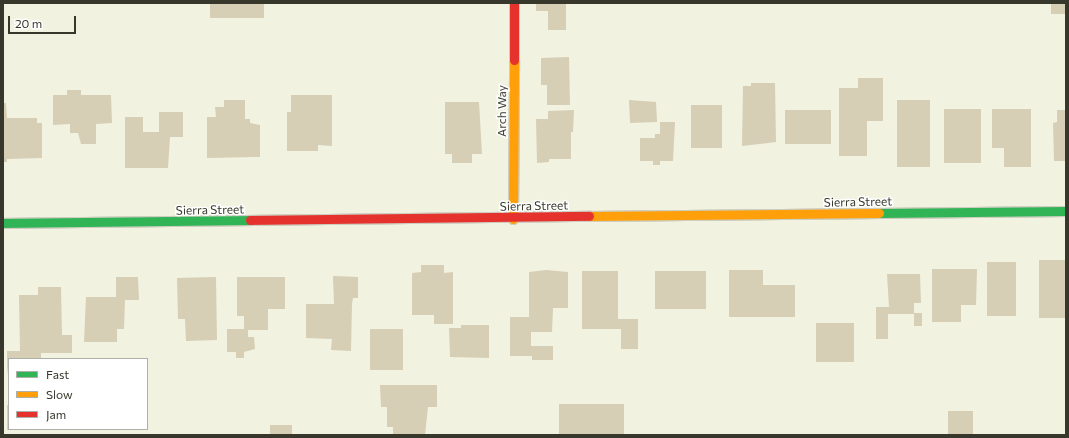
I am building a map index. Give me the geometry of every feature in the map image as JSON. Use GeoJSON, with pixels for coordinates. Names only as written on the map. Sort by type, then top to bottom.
{"type":"FeatureCollection","features":[{"type":"Feature","properties":{"kind":"street","name":"Arch Way"},"geometry":{"type":"LineString","coordinates":[[514,3],[514,219]]}},
{"type":"Feature","properties":{"kind":"street","name":"Sierra Street"},"geometry":{"type":"LineString","coordinates":[[3,224],[514,219],[1066,211]]}},
{"type":"Feature","properties":{"kind":"building"},"geometry":{"type":"Polygon","coordinates":[[[210,3],[264,3],[264,18],[210,18],[210,3]]]}},
{"type":"Feature","properties":{"kind":"building"},"geometry":{"type":"Polygon","coordinates":[[[536,3],[566,3],[566,30],[548,30],[548,11],[536,11],[536,3]]]}},
{"type":"Feature","properties":{"kind":"building"},"geometry":{"type":"Polygon","coordinates":[[[1051,3],[1065,3],[1065,14],[1051,14],[1051,3]]]}},
{"type":"Feature","properties":{"kind":"building"},"geometry":{"type":"Polygon","coordinates":[[[569,57],[570,105],[547,105],[547,85],[541,85],[541,58],[569,57]]]}},
{"type":"Feature","properties":{"kind":"building"},"geometry":{"type":"Polygon","coordinates":[[[858,78],[883,78],[883,121],[867,121],[867,156],[839,156],[839,88],[858,88],[858,78]]]}},
{"type":"Feature","properties":{"kind":"building"},"geometry":{"type":"Polygon","coordinates":[[[751,83],[775,83],[776,142],[742,146],[743,86],[751,86],[751,83]]]}},
{"type":"Feature","properties":{"kind":"building"},"geometry":{"type":"Polygon","coordinates":[[[67,90],[81,90],[81,95],[111,95],[112,123],[96,124],[96,144],[81,144],[78,133],[70,133],[70,124],[53,125],[53,95],[67,95],[67,90]]]}},
{"type":"Feature","properties":{"kind":"building"},"geometry":{"type":"Polygon","coordinates":[[[291,95],[332,95],[332,146],[318,145],[318,151],[287,151],[287,112],[291,112],[291,95]]]}},
{"type":"Feature","properties":{"kind":"building"},"geometry":{"type":"Polygon","coordinates":[[[224,100],[245,100],[245,119],[250,119],[250,123],[260,125],[260,157],[207,158],[207,117],[216,117],[215,107],[224,107],[224,100]]]}},
{"type":"Feature","properties":{"kind":"building"},"geometry":{"type":"Polygon","coordinates":[[[629,100],[656,102],[657,122],[630,123],[629,100]]]}},
{"type":"Feature","properties":{"kind":"building"},"geometry":{"type":"Polygon","coordinates":[[[897,100],[930,100],[930,167],[897,167],[897,100]]]}},
{"type":"Feature","properties":{"kind":"building"},"geometry":{"type":"Polygon","coordinates":[[[445,102],[479,102],[482,154],[472,154],[472,163],[452,163],[452,154],[445,154],[445,102]]]}},
{"type":"Feature","properties":{"kind":"building"},"geometry":{"type":"Polygon","coordinates":[[[3,103],[6,103],[7,118],[37,118],[37,123],[42,123],[42,158],[7,159],[7,162],[3,162],[3,103]]]}},
{"type":"Feature","properties":{"kind":"building"},"geometry":{"type":"Polygon","coordinates":[[[691,105],[722,105],[722,148],[691,148],[691,105]]]}},
{"type":"Feature","properties":{"kind":"building"},"geometry":{"type":"Polygon","coordinates":[[[944,109],[981,109],[981,163],[944,163],[944,109]]]}},
{"type":"Feature","properties":{"kind":"building"},"geometry":{"type":"Polygon","coordinates":[[[992,109],[1031,109],[1031,167],[1004,167],[1004,148],[992,148],[992,109]]]}},
{"type":"Feature","properties":{"kind":"building"},"geometry":{"type":"Polygon","coordinates":[[[574,110],[573,132],[571,132],[571,159],[549,159],[549,162],[537,163],[536,119],[548,119],[548,111],[574,110]]]}},
{"type":"Feature","properties":{"kind":"building"},"geometry":{"type":"Polygon","coordinates":[[[785,110],[831,110],[831,144],[785,144],[785,110]]]}},
{"type":"Feature","properties":{"kind":"building"},"geometry":{"type":"Polygon","coordinates":[[[1057,110],[1066,110],[1066,161],[1054,161],[1053,123],[1057,122],[1057,110]]]}},
{"type":"Feature","properties":{"kind":"building"},"geometry":{"type":"Polygon","coordinates":[[[159,112],[183,112],[183,137],[170,137],[168,168],[125,168],[125,117],[143,117],[143,132],[159,132],[159,112]]]}},
{"type":"Feature","properties":{"kind":"building"},"geometry":{"type":"Polygon","coordinates":[[[660,122],[675,122],[673,161],[660,161],[660,165],[653,165],[653,161],[640,161],[640,138],[655,138],[655,134],[660,134],[660,122]]]}},
{"type":"Feature","properties":{"kind":"building"},"geometry":{"type":"Polygon","coordinates":[[[1039,260],[1065,260],[1065,318],[1039,318],[1039,260]]]}},
{"type":"Feature","properties":{"kind":"building"},"geometry":{"type":"Polygon","coordinates":[[[987,262],[1016,262],[1016,316],[987,316],[987,262]]]}},
{"type":"Feature","properties":{"kind":"building"},"geometry":{"type":"Polygon","coordinates":[[[421,265],[444,265],[444,273],[453,272],[453,324],[434,324],[434,315],[412,315],[412,273],[421,272],[421,265]]]}},
{"type":"Feature","properties":{"kind":"building"},"geometry":{"type":"Polygon","coordinates":[[[932,269],[977,269],[976,305],[961,305],[961,322],[932,322],[932,269]]]}},
{"type":"Feature","properties":{"kind":"building"},"geometry":{"type":"Polygon","coordinates":[[[546,270],[568,272],[568,308],[553,308],[552,332],[531,332],[531,346],[553,346],[553,360],[532,360],[532,356],[510,356],[510,317],[529,317],[529,272],[546,270]]]}},
{"type":"Feature","properties":{"kind":"building"},"geometry":{"type":"Polygon","coordinates":[[[729,270],[763,270],[763,285],[795,285],[795,317],[729,317],[729,270]]]}},
{"type":"Feature","properties":{"kind":"building"},"geometry":{"type":"Polygon","coordinates":[[[582,271],[618,271],[618,319],[638,319],[638,349],[621,349],[621,329],[582,329],[582,271]]]}},
{"type":"Feature","properties":{"kind":"building"},"geometry":{"type":"Polygon","coordinates":[[[655,271],[706,271],[706,309],[655,309],[655,271]]]}},
{"type":"Feature","properties":{"kind":"building"},"geometry":{"type":"Polygon","coordinates":[[[887,274],[920,274],[921,303],[914,303],[914,313],[922,313],[922,326],[914,326],[914,314],[888,314],[888,339],[876,339],[876,307],[889,307],[887,274]]]}},
{"type":"Feature","properties":{"kind":"building"},"geometry":{"type":"Polygon","coordinates":[[[333,276],[358,277],[358,298],[353,298],[352,304],[351,351],[331,350],[332,339],[306,338],[306,304],[334,304],[333,276]]]}},
{"type":"Feature","properties":{"kind":"building"},"geometry":{"type":"Polygon","coordinates":[[[116,277],[138,277],[139,300],[125,300],[124,329],[117,329],[117,342],[84,342],[86,297],[116,297],[116,277]]]}},
{"type":"Feature","properties":{"kind":"building"},"geometry":{"type":"Polygon","coordinates":[[[216,277],[217,340],[186,341],[185,319],[178,319],[177,278],[216,277]]]}},
{"type":"Feature","properties":{"kind":"building"},"geometry":{"type":"Polygon","coordinates":[[[237,277],[285,277],[285,309],[268,309],[268,330],[248,330],[248,337],[254,337],[255,349],[244,352],[244,358],[236,358],[236,352],[227,352],[227,329],[244,329],[244,316],[237,316],[237,277]]]}},
{"type":"Feature","properties":{"kind":"building"},"geometry":{"type":"Polygon","coordinates":[[[38,287],[61,287],[62,335],[72,335],[72,353],[41,353],[41,358],[8,358],[7,375],[7,351],[20,351],[19,295],[38,295],[38,287]]]}},
{"type":"Feature","properties":{"kind":"building"},"geometry":{"type":"Polygon","coordinates":[[[816,323],[854,323],[854,362],[816,362],[816,323]]]}},
{"type":"Feature","properties":{"kind":"building"},"geometry":{"type":"Polygon","coordinates":[[[461,325],[489,325],[489,358],[450,357],[449,328],[461,328],[461,325]]]}},
{"type":"Feature","properties":{"kind":"building"},"geometry":{"type":"Polygon","coordinates":[[[370,329],[403,329],[403,370],[370,370],[370,329]]]}},
{"type":"Feature","properties":{"kind":"building"},"geometry":{"type":"Polygon","coordinates":[[[380,385],[437,385],[437,407],[428,407],[425,435],[393,435],[393,427],[387,427],[387,407],[381,407],[380,385]]]}},
{"type":"Feature","properties":{"kind":"building"},"geometry":{"type":"Polygon","coordinates":[[[559,404],[624,404],[624,435],[559,435],[559,404]]]}},
{"type":"Feature","properties":{"kind":"building"},"geometry":{"type":"Polygon","coordinates":[[[7,405],[8,405],[8,430],[7,405]]]}},
{"type":"Feature","properties":{"kind":"building"},"geometry":{"type":"Polygon","coordinates":[[[948,411],[973,411],[973,435],[948,435],[948,411]]]}},
{"type":"Feature","properties":{"kind":"building"},"geometry":{"type":"Polygon","coordinates":[[[270,425],[292,425],[292,435],[270,435],[270,425]]]}},
{"type":"Feature","properties":{"kind":"traffic: fast"},"geometry":{"type":"LineString","coordinates":[[879,213],[1066,211]]}},
{"type":"Feature","properties":{"kind":"traffic: fast"},"geometry":{"type":"LineString","coordinates":[[3,223],[250,220]]}},
{"type":"Feature","properties":{"kind":"traffic: slow"},"geometry":{"type":"LineString","coordinates":[[513,219],[514,60]]}},
{"type":"Feature","properties":{"kind":"traffic: slow"},"geometry":{"type":"LineString","coordinates":[[589,216],[879,213]]}},
{"type":"Feature","properties":{"kind":"traffic: jam"},"geometry":{"type":"LineString","coordinates":[[514,3],[514,60]]}},
{"type":"Feature","properties":{"kind":"traffic: jam"},"geometry":{"type":"LineString","coordinates":[[250,220],[589,216]]}}]}
